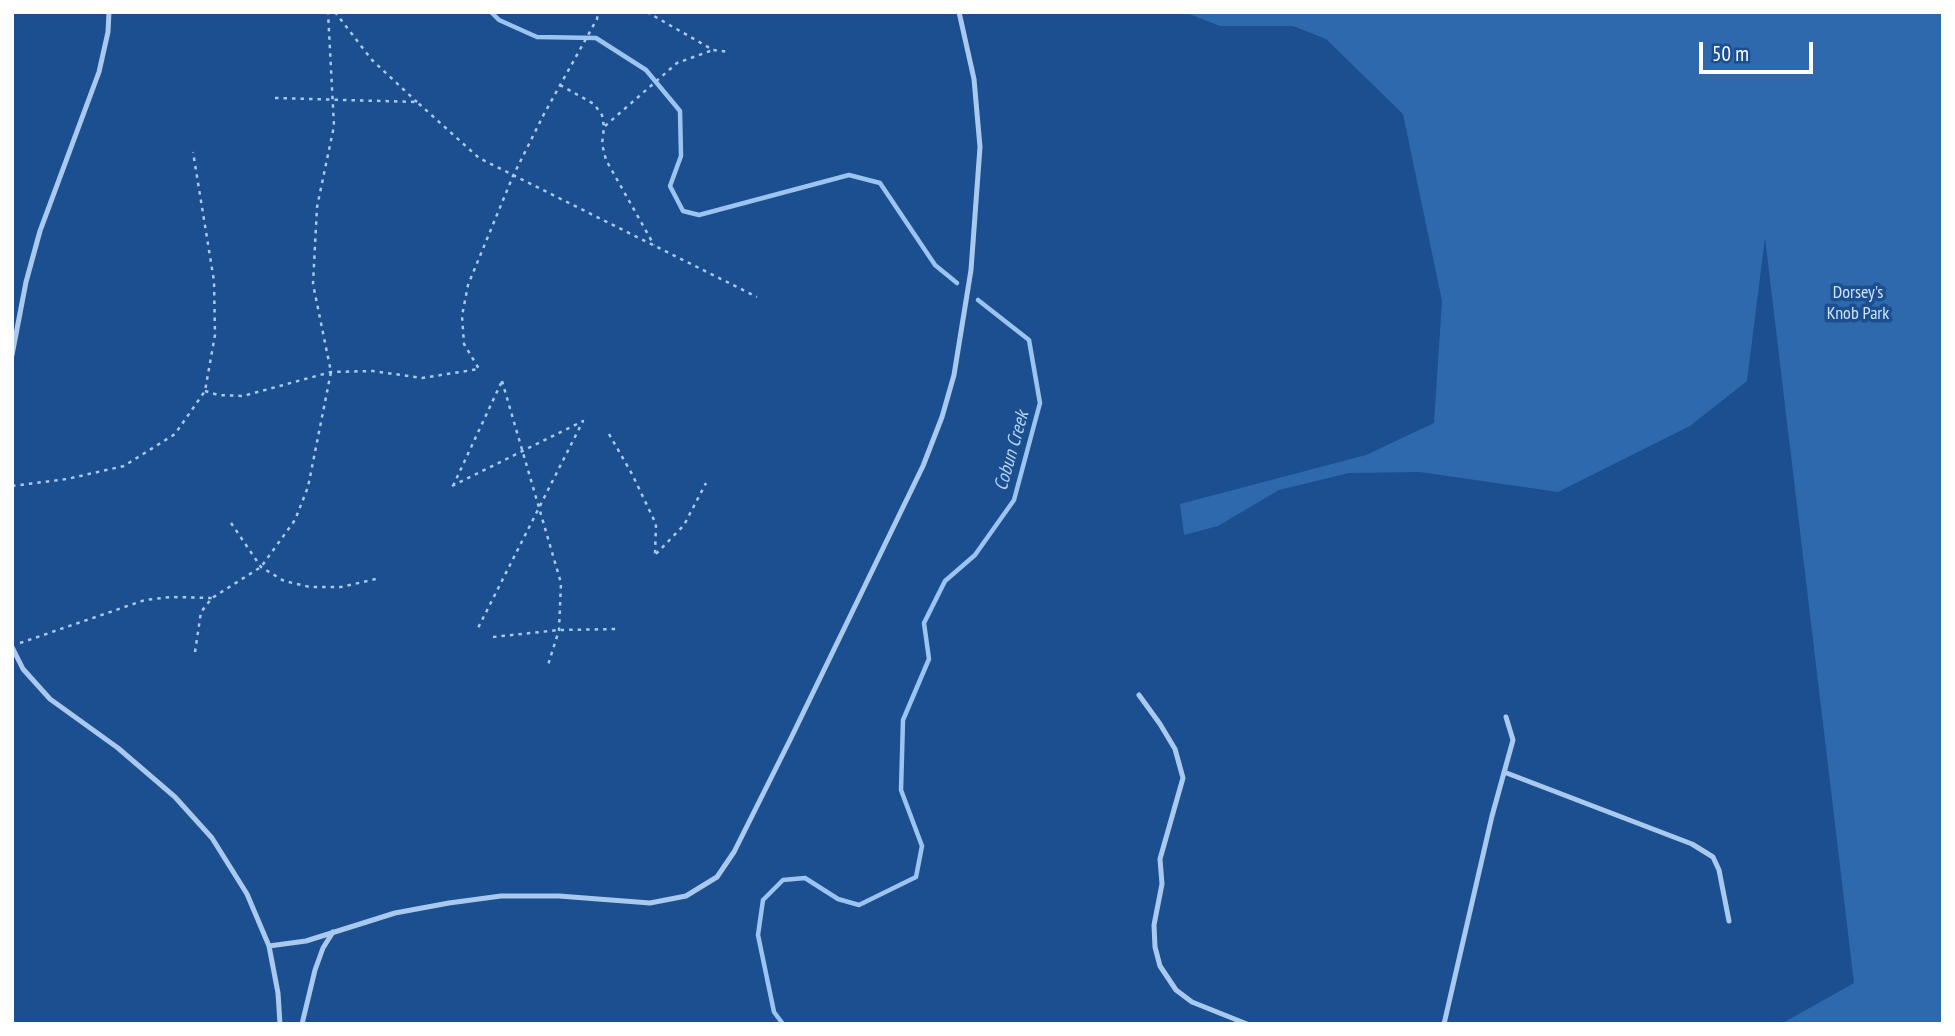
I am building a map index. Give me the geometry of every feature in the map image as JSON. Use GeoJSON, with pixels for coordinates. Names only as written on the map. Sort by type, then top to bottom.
{"type":"FeatureCollection","features":[{"type":"Feature","properties":{"kind":"lane"},"geometry":{"type":"LineString","coordinates":[[12,355],[26,282],[40,231],[99,72],[108,32],[109,12]]}},
{"type":"Feature","properties":{"kind":"lane"},"geometry":{"type":"LineString","coordinates":[[269,946],[306,941],[395,913],[501,896],[559,896],[650,903],[687,896],[717,877],[734,852],[923,466],[942,417],[954,375],[971,270],[979,147],[974,79],[959,12]]}},
{"type":"Feature","properties":{"kind":"lane"},"geometry":{"type":"LineString","coordinates":[[12,647],[23,668],[50,699],[118,748],[175,797],[212,838],[247,894],[269,946],[278,993],[280,1024]]}},
{"type":"Feature","properties":{"kind":"lane"},"geometry":{"type":"LineString","coordinates":[[1139,695],[1175,749],[1183,778],[1160,859],[1162,884],[1154,925],[1155,947],[1160,966],[1177,990],[1192,1002],[1247,1024]]}},
{"type":"Feature","properties":{"kind":"lane"},"geometry":{"type":"LineString","coordinates":[[1444,1024],[1513,740],[1506,717]]}},
{"type":"Feature","properties":{"kind":"lane"},"geometry":{"type":"LineString","coordinates":[[1504,772],[1692,844],[1713,856],[1719,870],[1729,921]]}},
{"type":"Feature","properties":{"kind":"lane"},"geometry":{"type":"LineString","coordinates":[[302,1024],[315,970],[323,948],[333,932]]}},
{"type":"Feature","properties":{"kind":"path"},"geometry":{"type":"LineString","coordinates":[[195,652],[201,612],[212,598],[261,567],[295,520],[309,487],[331,372],[313,284],[317,207],[333,135],[334,99],[328,12]]}},
{"type":"Feature","properties":{"kind":"path"},"geometry":{"type":"LineString","coordinates":[[335,12],[372,60],[479,158],[757,297]]}},
{"type":"Feature","properties":{"kind":"path"},"geometry":{"type":"LineString","coordinates":[[205,391],[218,395],[243,396],[331,372],[373,371],[422,377],[479,369],[464,344],[462,316],[468,285],[513,176],[597,19],[598,12]]}},
{"type":"Feature","properties":{"kind":"path"},"geometry":{"type":"LineString","coordinates":[[647,12],[713,50],[729,52]]}},
{"type":"Feature","properties":{"kind":"path"},"geometry":{"type":"LineString","coordinates":[[604,127],[677,63],[713,50]]}},
{"type":"Feature","properties":{"kind":"path"},"geometry":{"type":"LineString","coordinates":[[561,85],[594,104],[602,115],[602,144],[606,160],[655,246]]}},
{"type":"Feature","properties":{"kind":"path"},"geometry":{"type":"LineString","coordinates":[[275,98],[417,102]]}},
{"type":"Feature","properties":{"kind":"path"},"geometry":{"type":"LineString","coordinates":[[12,486],[67,479],[124,467],[175,434],[205,391],[215,335],[214,281],[193,152]]}},
{"type":"Feature","properties":{"kind":"path"},"geometry":{"type":"LineString","coordinates":[[477,630],[539,508],[583,421],[523,451],[499,463],[452,486],[502,381],[523,451],[539,508],[561,583],[559,630],[548,665]]}},
{"type":"Feature","properties":{"kind":"path"},"geometry":{"type":"LineString","coordinates":[[609,435],[632,474],[656,524],[655,555],[684,525],[706,483]]}},
{"type":"Feature","properties":{"kind":"path"},"geometry":{"type":"LineString","coordinates":[[230,523],[261,567],[284,581],[310,587],[341,587],[376,579]]}},
{"type":"Feature","properties":{"kind":"path"},"geometry":{"type":"LineString","coordinates":[[12,647],[145,600],[171,597],[212,598]]}},
{"type":"Feature","properties":{"kind":"path"},"geometry":{"type":"LineString","coordinates":[[493,638],[559,630],[619,629]]}},
{"type":"Feature","properties":{"kind":"green space","name":"Dorsey's Knob Park"},"geometry":{"type":"Polygon","coordinates":[[[1184,12],[1943,12],[1943,1024],[1781,1024],[1854,983],[1765,238],[1747,381],[1690,426],[1558,492],[1420,472],[1349,473],[1279,490],[1218,526],[1184,535],[1180,504],[1366,455],[1434,423],[1442,301],[1403,114],[1326,39],[1293,26],[1220,26],[1184,12]]]}},
{"type":"Feature","properties":{"kind":"waterway","name":"Cobun Creek"},"geometry":{"type":"LineString","coordinates":[[491,12],[499,20],[537,37],[596,38],[646,70],[680,111],[681,156],[670,186],[683,211],[699,215],[849,175],[880,183],[935,265],[957,283]]}},
{"type":"Feature","properties":{"kind":"waterway","name":"Cobun Creek"},"geometry":{"type":"LineString","coordinates":[[783,1024],[774,1012],[758,935],[763,900],[783,880],[805,878],[838,899],[859,905],[916,877],[922,846],[901,790],[903,720],[929,659],[924,623],[945,581],[975,555],[1014,500],[1040,403],[1029,340],[978,300]]}}]}
